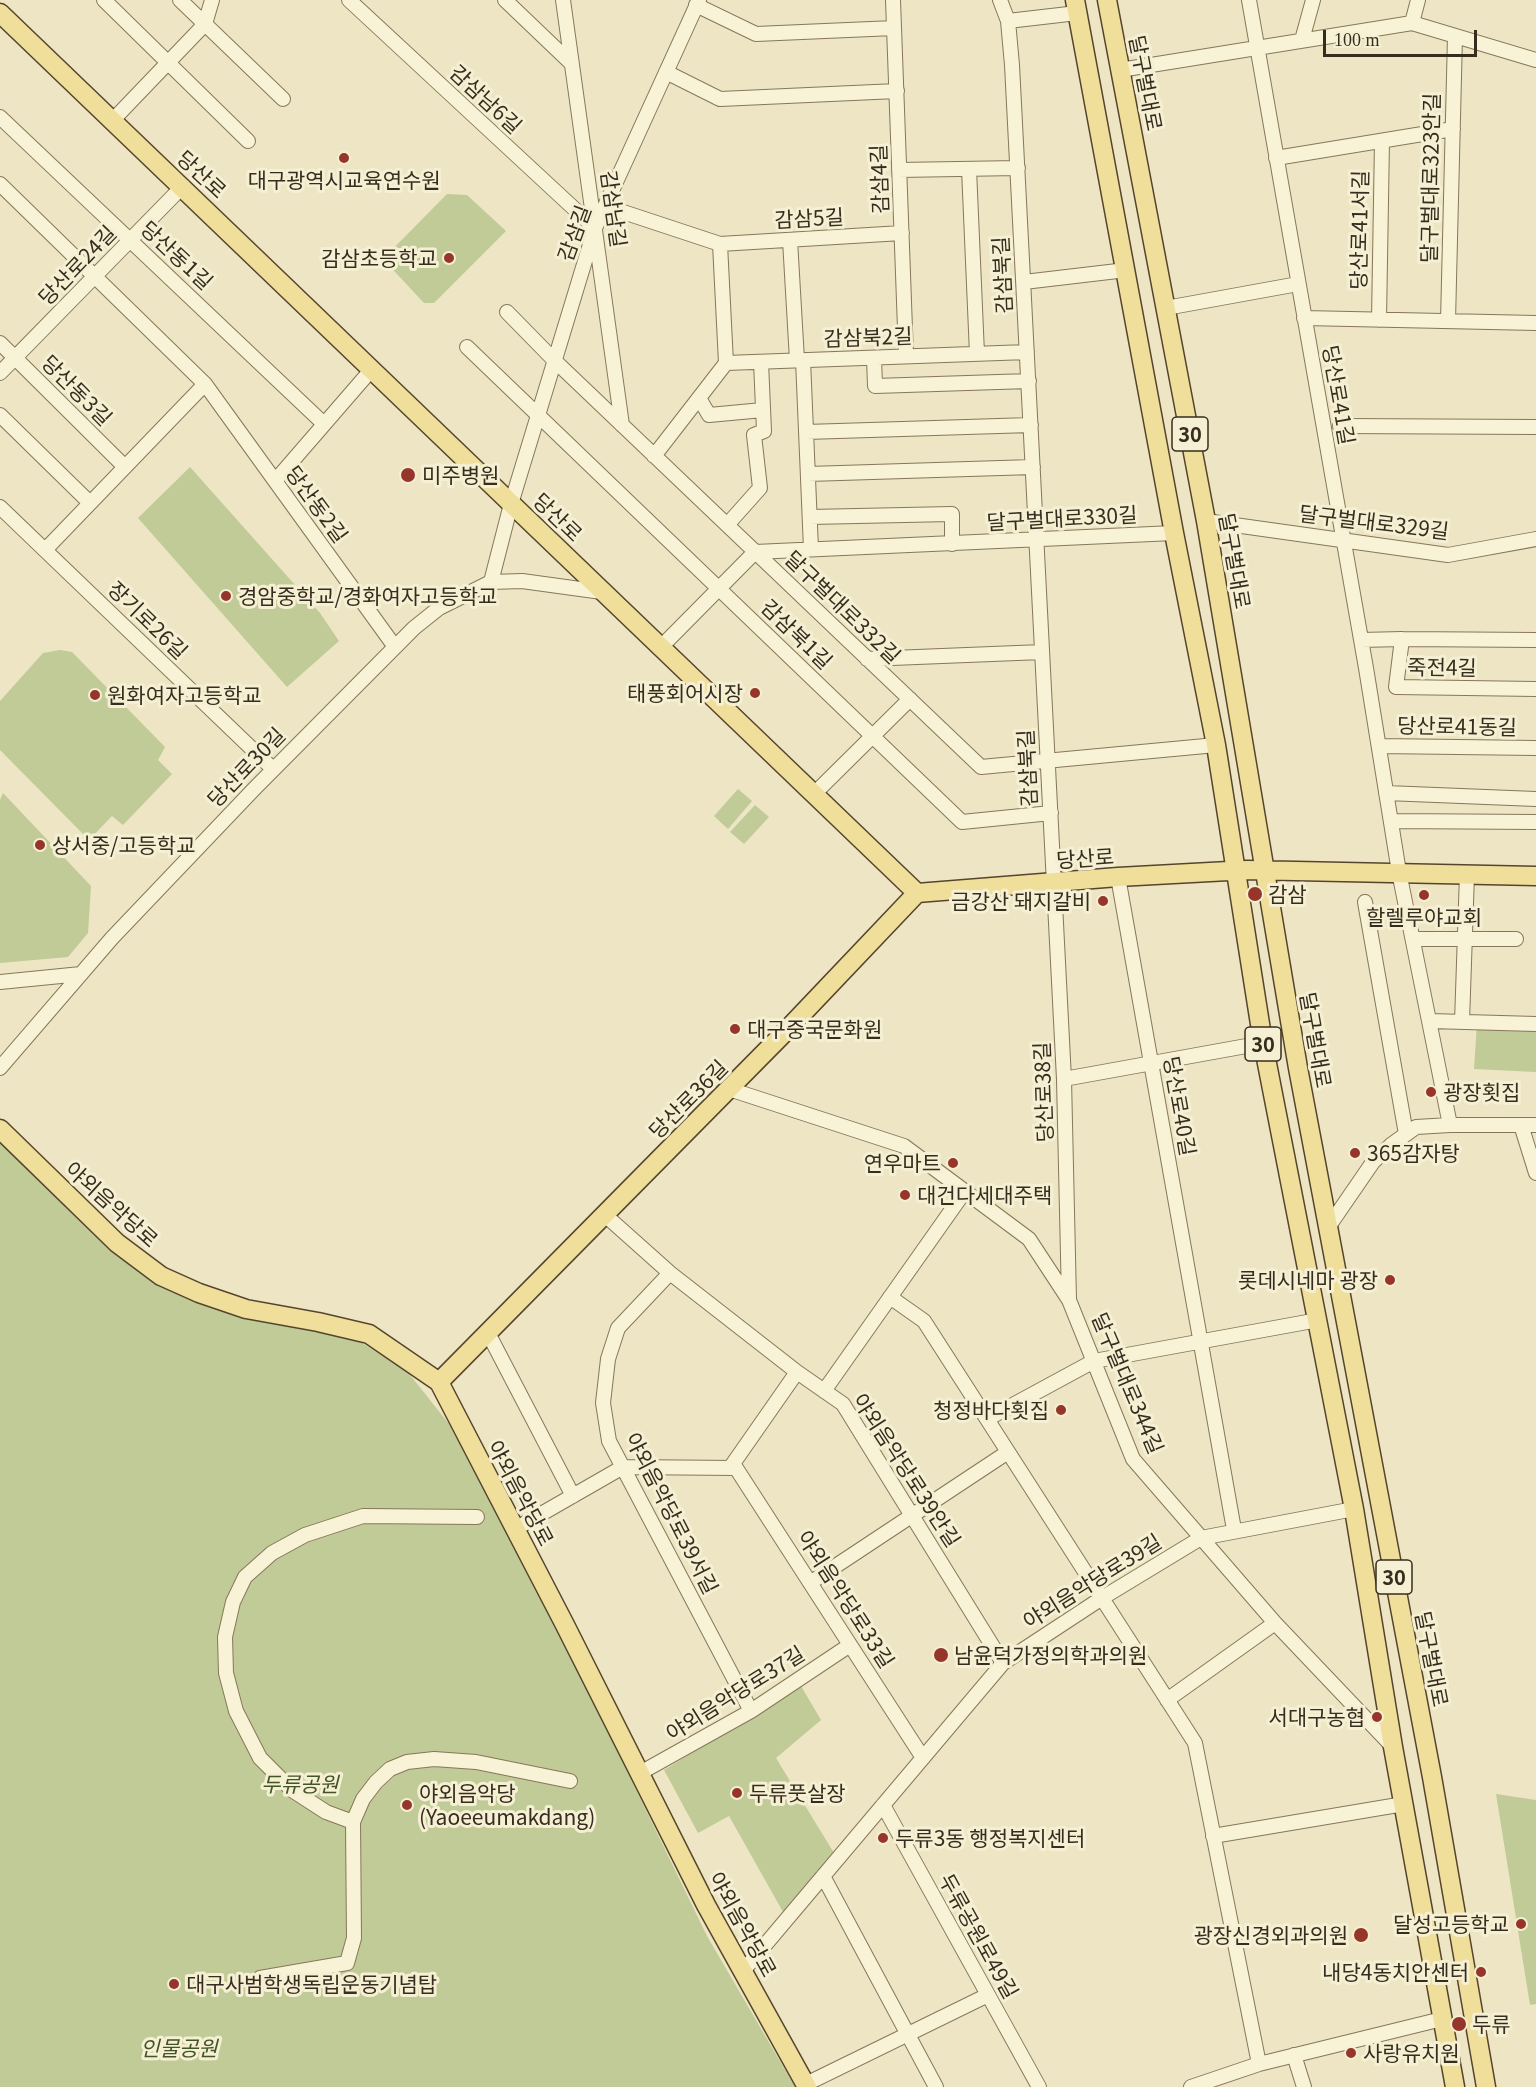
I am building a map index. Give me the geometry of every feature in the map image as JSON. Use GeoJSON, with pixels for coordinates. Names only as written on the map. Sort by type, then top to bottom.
{"type":"FeatureCollection","features":[{"type":"Feature","properties":{"kind":"main road","name":"달구벌대로"},"geometry":{"type":"LineString","coordinates":[[1107,0],[1206,521],[1278,958],[1431,1777],[1486,2087]]}},
{"type":"Feature","properties":{"kind":"main road","name":"30"},"geometry":{"type":"LineString","coordinates":[[1076,6],[1173,533],[1216,745],[1263,1043],[1354,1509],[1393,1747],[1455,2087]]}},
{"type":"Feature","properties":{"kind":"main road","name":"당산로"},"geometry":{"type":"LineString","coordinates":[[0,13],[183,186],[660,648],[917,893],[1236,870],[1536,876]]}},
{"type":"Feature","properties":{"kind":"main road","name":"당산로36길"},"geometry":{"type":"LineString","coordinates":[[439,1382],[729,1089],[917,893]]}},
{"type":"Feature","properties":{"kind":"main road"},"geometry":{"type":"LineString","coordinates":[[1245,928],[1254,926],[1259,928],[1263,933],[1266,950],[1270,955],[1278,958]]}},
{"type":"Feature","properties":{"kind":"main road","name":"야외음악당로"},"geometry":{"type":"LineString","coordinates":[[0,1129],[117,1243],[161,1276],[199,1293],[246,1309],[369,1334],[439,1382],[706,1905],[807,2086]]}},
{"type":"Feature","properties":{"kind":"street"},"geometry":{"type":"LineString","coordinates":[[104,0],[248,141]]}},
{"type":"Feature","properties":{"kind":"street"},"geometry":{"type":"LineString","coordinates":[[180,0],[284,99]]}},
{"type":"Feature","properties":{"kind":"street"},"geometry":{"type":"LineString","coordinates":[[112,121],[205,24],[212,0]]}},
{"type":"Feature","properties":{"kind":"street","name":"감삼남6길"},"geometry":{"type":"LineString","coordinates":[[349,0],[595,228]]}},
{"type":"Feature","properties":{"kind":"street"},"geometry":{"type":"LineString","coordinates":[[505,0],[572,64]]}},
{"type":"Feature","properties":{"kind":"street","name":"감삼남길"},"geometry":{"type":"LineString","coordinates":[[563,0],[622,425]]}},
{"type":"Feature","properties":{"kind":"street","name":"감삼4길"},"geometry":{"type":"LineString","coordinates":[[893,0],[906,356]]}},
{"type":"Feature","properties":{"kind":"street","name":"감삼북길"},"geometry":{"type":"LineString","coordinates":[[1000,0],[1008,21],[1012,65],[1054,882]]}},
{"type":"Feature","properties":{"kind":"street","name":"당산로41길"},"geometry":{"type":"LineString","coordinates":[[1249,0],[1366,668],[1399,872]]}},
{"type":"Feature","properties":{"kind":"street"},"geometry":{"type":"LineString","coordinates":[[1302,40],[1313,0]]}},
{"type":"Feature","properties":{"kind":"street"},"geometry":{"type":"LineString","coordinates":[[1412,23],[1418,0]]}},
{"type":"Feature","properties":{"kind":"street","name":"감삼길"},"geometry":{"type":"LineString","coordinates":[[511,504],[595,228],[698,3],[756,34],[894,28]]}},
{"type":"Feature","properties":{"kind":"street"},"geometry":{"type":"LineString","coordinates":[[1008,21],[1076,6]]}},
{"type":"Feature","properties":{"kind":"street"},"geometry":{"type":"LineString","coordinates":[[1120,70],[1412,23],[1536,60]]}},
{"type":"Feature","properties":{"kind":"street","name":"달구벌대로323안길"},"geometry":{"type":"LineString","coordinates":[[1448,321],[1455,36]]}},
{"type":"Feature","properties":{"kind":"street"},"geometry":{"type":"LineString","coordinates":[[666,72],[720,99],[897,91]]}},
{"type":"Feature","properties":{"kind":"street","name":"당산동1길"},"geometry":{"type":"LineString","coordinates":[[0,117],[324,424]]}},
{"type":"Feature","properties":{"kind":"street"},"geometry":{"type":"LineString","coordinates":[[1276,158],[1453,129]]}},
{"type":"Feature","properties":{"kind":"street","name":"당산로41서길"},"geometry":{"type":"LineString","coordinates":[[1379,320],[1382,141]]}},
{"type":"Feature","properties":{"kind":"street"},"geometry":{"type":"LineString","coordinates":[[899,170],[1018,168]]}},
{"type":"Feature","properties":{"kind":"street"},"geometry":{"type":"LineString","coordinates":[[969,169],[977,354]]}},
{"type":"Feature","properties":{"kind":"street","name":"당산동2길"},"geometry":{"type":"LineString","coordinates":[[0,184],[205,384],[394,647]]}},
{"type":"Feature","properties":{"kind":"street","name":"당산로24길"},"geometry":{"type":"LineString","coordinates":[[0,373],[183,186]]}},
{"type":"Feature","properties":{"kind":"street","name":"감삼5길"},"geometry":{"type":"LineString","coordinates":[[605,206],[720,244],[902,233]]}},
{"type":"Feature","properties":{"kind":"street"},"geometry":{"type":"LineString","coordinates":[[660,648],[755,552],[812,549],[806,432],[790,240]]}},
{"type":"Feature","properties":{"kind":"street"},"geometry":{"type":"LineString","coordinates":[[654,456],[726,363],[720,244]]}},
{"type":"Feature","properties":{"kind":"street"},"geometry":{"type":"LineString","coordinates":[[1024,282],[1126,270]]}},
{"type":"Feature","properties":{"kind":"street"},"geometry":{"type":"LineString","coordinates":[[1166,308],[1298,284]]}},
{"type":"Feature","properties":{"kind":"street","name":"달구벌대로332길"},"geometry":{"type":"LineString","coordinates":[[507,312],[555,361],[981,767],[1216,745]]}},
{"type":"Feature","properties":{"kind":"street","name":"당산로41서길"},"geometry":{"type":"LineString","coordinates":[[1304,318],[1536,323]]}},
{"type":"Feature","properties":{"kind":"street","name":"당산동3길"},"geometry":{"type":"LineString","coordinates":[[0,343],[125,467]]}},
{"type":"Feature","properties":{"kind":"street"},"geometry":{"type":"LineString","coordinates":[[467,347],[538,415]]}},
{"type":"Feature","properties":{"kind":"street","name":"감삼북2길"},"geometry":{"type":"LineString","coordinates":[[726,363],[1027,352]]}},
{"type":"Feature","properties":{"kind":"street"},"geometry":{"type":"LineString","coordinates":[[874,358],[875,386],[1029,381]]}},
{"type":"Feature","properties":{"kind":"street"},"geometry":{"type":"LineString","coordinates":[[727,525],[760,488],[754,435],[764,431],[761,362]]}},
{"type":"Feature","properties":{"kind":"street"},"geometry":{"type":"LineString","coordinates":[[274,481],[372,369]]}},
{"type":"Feature","properties":{"kind":"street"},"geometry":{"type":"LineString","coordinates":[[45,550],[205,384]]}},
{"type":"Feature","properties":{"kind":"street"},"geometry":{"type":"LineString","coordinates":[[699,398],[709,415],[763,410]]}},
{"type":"Feature","properties":{"kind":"street","name":"감삼북1길"},"geometry":{"type":"LineString","coordinates":[[538,415],[962,822],[1051,813]]}},
{"type":"Feature","properties":{"kind":"street"},"geometry":{"type":"LineString","coordinates":[[0,416],[90,503]]}},
{"type":"Feature","properties":{"kind":"street"},"geometry":{"type":"LineString","coordinates":[[806,432],[1031,425]]}},
{"type":"Feature","properties":{"kind":"street","name":"당산로41길"},"geometry":{"type":"LineString","coordinates":[[1340,426],[1536,427]]}},
{"type":"Feature","properties":{"kind":"street"},"geometry":{"type":"LineString","coordinates":[[808,474],[1033,467]]}},
{"type":"Feature","properties":{"kind":"street"},"geometry":{"type":"LineString","coordinates":[[511,504],[491,582],[522,580],[602,592]]}},
{"type":"Feature","properties":{"kind":"street","name":"장기로26길"},"geometry":{"type":"LineString","coordinates":[[0,507],[273,770]]}},
{"type":"Feature","properties":{"kind":"street"},"geometry":{"type":"LineString","coordinates":[[810,517],[952,514],[952,544]]}},
{"type":"Feature","properties":{"kind":"street","name":"달구벌대로329길"},"geometry":{"type":"LineString","coordinates":[[1206,521],[1448,555],[1536,539]]}},
{"type":"Feature","properties":{"kind":"street","name":"달구벌대로330길"},"geometry":{"type":"LineString","coordinates":[[812,549],[1173,533]]}},
{"type":"Feature","properties":{"kind":"street","name":"당산로30길"},"geometry":{"type":"LineString","coordinates":[[0,1068],[112,938],[394,647],[439,608],[491,582]]}},
{"type":"Feature","properties":{"kind":"street","name":"죽전4길"},"geometry":{"type":"LineString","coordinates":[[1402,639],[1396,687],[1536,689]]}},
{"type":"Feature","properties":{"kind":"street"},"geometry":{"type":"LineString","coordinates":[[1361,640],[1536,640]]}},
{"type":"Feature","properties":{"kind":"street"},"geometry":{"type":"LineString","coordinates":[[867,659],[1042,652]]}},
{"type":"Feature","properties":{"kind":"street"},"geometry":{"type":"LineString","coordinates":[[814,794],[909,699]]}},
{"type":"Feature","properties":{"kind":"street","name":"당산로41동길"},"geometry":{"type":"LineString","coordinates":[[1378,746],[1536,748]]}},
{"type":"Feature","properties":{"kind":"street"},"geometry":{"type":"LineString","coordinates":[[1386,793],[1536,799]]}},
{"type":"Feature","properties":{"kind":"street"},"geometry":{"type":"LineString","coordinates":[[1391,821],[1536,822]]}},
{"type":"Feature","properties":{"kind":"street"},"geometry":{"type":"LineString","coordinates":[[1399,872],[1450,1125]]}},
{"type":"Feature","properties":{"kind":"street"},"geometry":{"type":"LineString","coordinates":[[1462,1022],[1467,874]]}},
{"type":"Feature","properties":{"kind":"street","name":"당산로40길"},"geometry":{"type":"LineString","coordinates":[[1118,877],[1200,1342]]}},
{"type":"Feature","properties":{"kind":"street","name":"당산로38길"},"geometry":{"type":"LineString","coordinates":[[1054,882],[1064,1078],[1069,1300]]}},
{"type":"Feature","properties":{"kind":"street"},"geometry":{"type":"LineString","coordinates":[[1365,902],[1406,1134]]}},
{"type":"Feature","properties":{"kind":"street"},"geometry":{"type":"LineString","coordinates":[[1413,939],[1516,939]]}},
{"type":"Feature","properties":{"kind":"street"},"geometry":{"type":"LineString","coordinates":[[0,982],[81,974]]}},
{"type":"Feature","properties":{"kind":"street"},"geometry":{"type":"LineString","coordinates":[[1430,1021],[1536,1024]]}},
{"type":"Feature","properties":{"kind":"street"},"geometry":{"type":"LineString","coordinates":[[1064,1078],[1263,1043]]}},
{"type":"Feature","properties":{"kind":"street","name":"달구벌대로344길"},"geometry":{"type":"LineString","coordinates":[[729,1089],[904,1146],[1029,1239],[1069,1300],[1133,1459],[1275,1623],[1393,1747]]}},
{"type":"Feature","properties":{"kind":"street"},"geometry":{"type":"LineString","coordinates":[[1521,1125],[1536,1173]]}},
{"type":"Feature","properties":{"kind":"street"},"geometry":{"type":"LineString","coordinates":[[1329,1226],[1373,1162],[1390,1145],[1416,1127],[1536,1125]]}},
{"type":"Feature","properties":{"kind":"street"},"geometry":{"type":"LineString","coordinates":[[824,1391],[965,1191]]}},
{"type":"Feature","properties":{"kind":"street","name":"야외음악당로39안길"},"geometry":{"type":"LineString","coordinates":[[605,1215],[670,1273],[797,1372],[843,1404],[1003,1663]]}},
{"type":"Feature","properties":{"kind":"street","name":"야외음악당로39서길"},"geometry":{"type":"LineString","coordinates":[[670,1273],[618,1328],[608,1359],[603,1403],[609,1441],[751,1711]]}},
{"type":"Feature","properties":{"kind":"street"},"geometry":{"type":"LineString","coordinates":[[890,1297],[924,1321],[1195,1743],[1259,2064]]}},
{"type":"Feature","properties":{"kind":"street"},"geometry":{"type":"LineString","coordinates":[[987,1419],[1094,1361],[1318,1320]]}},
{"type":"Feature","properties":{"kind":"street"},"geometry":{"type":"LineString","coordinates":[[488,1333],[573,1496]]}},
{"type":"Feature","properties":{"kind":"street"},"geometry":{"type":"LineString","coordinates":[[1200,1342],[1233,1524]]}},
{"type":"Feature","properties":{"kind":"street"},"geometry":{"type":"LineString","coordinates":[[515,1529],[623,1467],[730,1468],[797,1372]]}},
{"type":"Feature","properties":{"kind":"street"},"geometry":{"type":"LineString","coordinates":[[810,1583],[1008,1452]]}},
{"type":"Feature","properties":{"kind":"street","name":"야외음악당로33길"},"geometry":{"type":"LineString","coordinates":[[730,1468],[736,1468],[923,1758]]}},
{"type":"Feature","properties":{"kind":"street","name":"야외음악당로39길"},"geometry":{"type":"LineString","coordinates":[[743,1971],[1003,1663],[1102,1598],[1202,1538],[1354,1509]]}},
{"type":"Feature","properties":{"kind":"street"},"geometry":{"type":"LineString","coordinates":[[353,1822],[326,1812],[292,1790],[260,1758],[236,1711],[226,1673],[225,1637],[233,1602],[245,1577],[272,1553],[304,1535],[363,1516],[477,1517]]}},
{"type":"Feature","properties":{"kind":"street"},"geometry":{"type":"LineString","coordinates":[[1167,1700],[1275,1623]]}},
{"type":"Feature","properties":{"kind":"street","name":"야외음악당로37길"},"geometry":{"type":"LineString","coordinates":[[639,1773],[751,1711],[850,1645]]}},
{"type":"Feature","properties":{"kind":"street"},"geometry":{"type":"LineString","coordinates":[[260,1978],[346,1963],[354,1938],[353,1822],[363,1799],[390,1769],[407,1762],[434,1759],[476,1762],[570,1781]]}},
{"type":"Feature","properties":{"kind":"street"},"geometry":{"type":"LineString","coordinates":[[1213,1836],[1404,1804]]}},
{"type":"Feature","properties":{"kind":"street","name":"두류공원로49길"},"geometry":{"type":"LineString","coordinates":[[883,1805],[1039,2087]]}},
{"type":"Feature","properties":{"kind":"street"},"geometry":{"type":"LineString","coordinates":[[823,1876],[936,2087]]}},
{"type":"Feature","properties":{"kind":"street","name":"야외음악당로"},"geometry":{"type":"LineString","coordinates":[[807,2086],[988,1995]]}},
{"type":"Feature","properties":{"kind":"street"},"geometry":{"type":"LineString","coordinates":[[1191,2087],[1259,2064],[1442,2019]]}},
{"type":"Feature","properties":{"kind":"street"},"geometry":{"type":"LineString","coordinates":[[1294,2055],[1304,2087]]}},
{"type":"Feature","properties":{"kind":"green space"},"geometry":{"type":"Polygon","coordinates":[[[447,194],[467,195],[506,231],[434,303],[424,303],[383,259],[447,194]]]}},
{"type":"Feature","properties":{"kind":"green space"},"geometry":{"type":"Polygon","coordinates":[[[190,467],[320,613],[339,641],[287,687],[138,518],[190,467]]]}},
{"type":"Feature","properties":{"kind":"green space"},"geometry":{"type":"Polygon","coordinates":[[[60,650],[72,652],[165,747],[158,760],[172,774],[123,825],[112,816],[89,840],[0,750],[0,701],[43,653],[60,650]]]}},
{"type":"Feature","properties":{"kind":"green space"},"geometry":{"type":"Polygon","coordinates":[[[738,789],[752,801],[728,829],[714,816],[738,789]]]}},
{"type":"Feature","properties":{"kind":"green space","name":"상서중/고등학교"},"geometry":{"type":"Polygon","coordinates":[[[3,793],[91,886],[88,933],[68,957],[0,963],[0,800],[3,793]]]}},
{"type":"Feature","properties":{"kind":"green space"},"geometry":{"type":"Polygon","coordinates":[[[755,805],[769,817],[744,844],[730,832],[755,805]]]}},
{"type":"Feature","properties":{"kind":"green space"},"geometry":{"type":"Polygon","coordinates":[[[1477,1023],[1536,1024],[1536,1072],[1474,1069],[1477,1023]]]}},
{"type":"Feature","properties":{"kind":"green space","name":"두류공원"},"geometry":{"type":"Polygon","coordinates":[[[0,1139],[157,1279],[362,1343],[407,1371],[449,1424],[558,1629],[707,1936],[795,2087],[0,2087],[0,1139]]]}},
{"type":"Feature","properties":{"kind":"green space","name":"두류풋살장"},"geometry":{"type":"Polygon","coordinates":[[[801,1686],[821,1720],[776,1758],[834,1853],[787,1919],[729,1816],[698,1833],[664,1770],[801,1686]]]}},
{"type":"Feature","properties":{"kind":"green space"},"geometry":{"type":"Polygon","coordinates":[[[1496,1794],[1536,1800],[1536,2004],[1530,2005],[1496,1794]]]}},
{"type":"Feature","properties":{"kind":"place","name":"대구광역시교육연수원"},"geometry":{"type":"Point","coordinates":[344,158]}},
{"type":"Feature","properties":{"kind":"place","name":"감삼초등학교"},"geometry":{"type":"Point","coordinates":[449,258]}},
{"type":"Feature","properties":{"kind":"place","name":"미주병원"},"geometry":{"type":"Point","coordinates":[408,475]}},
{"type":"Feature","properties":{"kind":"place","name":"경암중학교/경화여자고등학교"},"geometry":{"type":"Point","coordinates":[226,596]}},
{"type":"Feature","properties":{"kind":"place","name":"태풍회어시장"},"geometry":{"type":"Point","coordinates":[755,693]}},
{"type":"Feature","properties":{"kind":"place","name":"원화여자고등학교"},"geometry":{"type":"Point","coordinates":[95,695]}},
{"type":"Feature","properties":{"kind":"place","name":"상서중/고등학교"},"geometry":{"type":"Point","coordinates":[40,845]}},
{"type":"Feature","properties":{"kind":"place","name":"감삼"},"geometry":{"type":"Point","coordinates":[1255,894]}},
{"type":"Feature","properties":{"kind":"place","name":"할렐루야교회"},"geometry":{"type":"Point","coordinates":[1424,895]}},
{"type":"Feature","properties":{"kind":"place","name":"금강산 돼지갈비"},"geometry":{"type":"Point","coordinates":[1103,901]}},
{"type":"Feature","properties":{"kind":"place","name":"대구중국문화원"},"geometry":{"type":"Point","coordinates":[735,1029]}},
{"type":"Feature","properties":{"kind":"place","name":"광장횟집"},"geometry":{"type":"Point","coordinates":[1431,1092]}},
{"type":"Feature","properties":{"kind":"place","name":"365감자탕"},"geometry":{"type":"Point","coordinates":[1355,1153]}},
{"type":"Feature","properties":{"kind":"place","name":"연우마트"},"geometry":{"type":"Point","coordinates":[953,1163]}},
{"type":"Feature","properties":{"kind":"place","name":"대건다세대주택"},"geometry":{"type":"Point","coordinates":[905,1195]}},
{"type":"Feature","properties":{"kind":"place","name":"롯데시네마 광장"},"geometry":{"type":"Point","coordinates":[1390,1280]}},
{"type":"Feature","properties":{"kind":"place","name":"청정바다횟집"},"geometry":{"type":"Point","coordinates":[1061,1410]}},
{"type":"Feature","properties":{"kind":"place","name":"남윤덕가정의학과의원"},"geometry":{"type":"Point","coordinates":[941,1655]}},
{"type":"Feature","properties":{"kind":"place","name":"서대구농협"},"geometry":{"type":"Point","coordinates":[1377,1717]}},
{"type":"Feature","properties":{"kind":"place","name":"두류풋살장"},"geometry":{"type":"Point","coordinates":[737,1793]}},
{"type":"Feature","properties":{"kind":"place","name":"야외음악당 (Yaoeeumakdang)"},"geometry":{"type":"Point","coordinates":[407,1805]}},
{"type":"Feature","properties":{"kind":"place","name":"두류3동 행정복지센터"},"geometry":{"type":"Point","coordinates":[883,1838]}},
{"type":"Feature","properties":{"kind":"place","name":"달성고등학교"},"geometry":{"type":"Point","coordinates":[1521,1924]}},
{"type":"Feature","properties":{"kind":"place","name":"광장신경외과의원"},"geometry":{"type":"Point","coordinates":[1361,1935]}},
{"type":"Feature","properties":{"kind":"place","name":"내당4동치안센터"},"geometry":{"type":"Point","coordinates":[1481,1972]}},
{"type":"Feature","properties":{"kind":"place","name":"대구사범학생독립운동기념탑"},"geometry":{"type":"Point","coordinates":[174,1984]}},
{"type":"Feature","properties":{"kind":"place","name":"두류"},"geometry":{"type":"Point","coordinates":[1459,2024]}},
{"type":"Feature","properties":{"kind":"place","name":"사랑유치원"},"geometry":{"type":"Point","coordinates":[1351,2053]}},
{"type":"Feature","properties":{"kind":"park label","name":"인물공원"},"geometry":{"type":"Point","coordinates":[179,2048]}}]}
